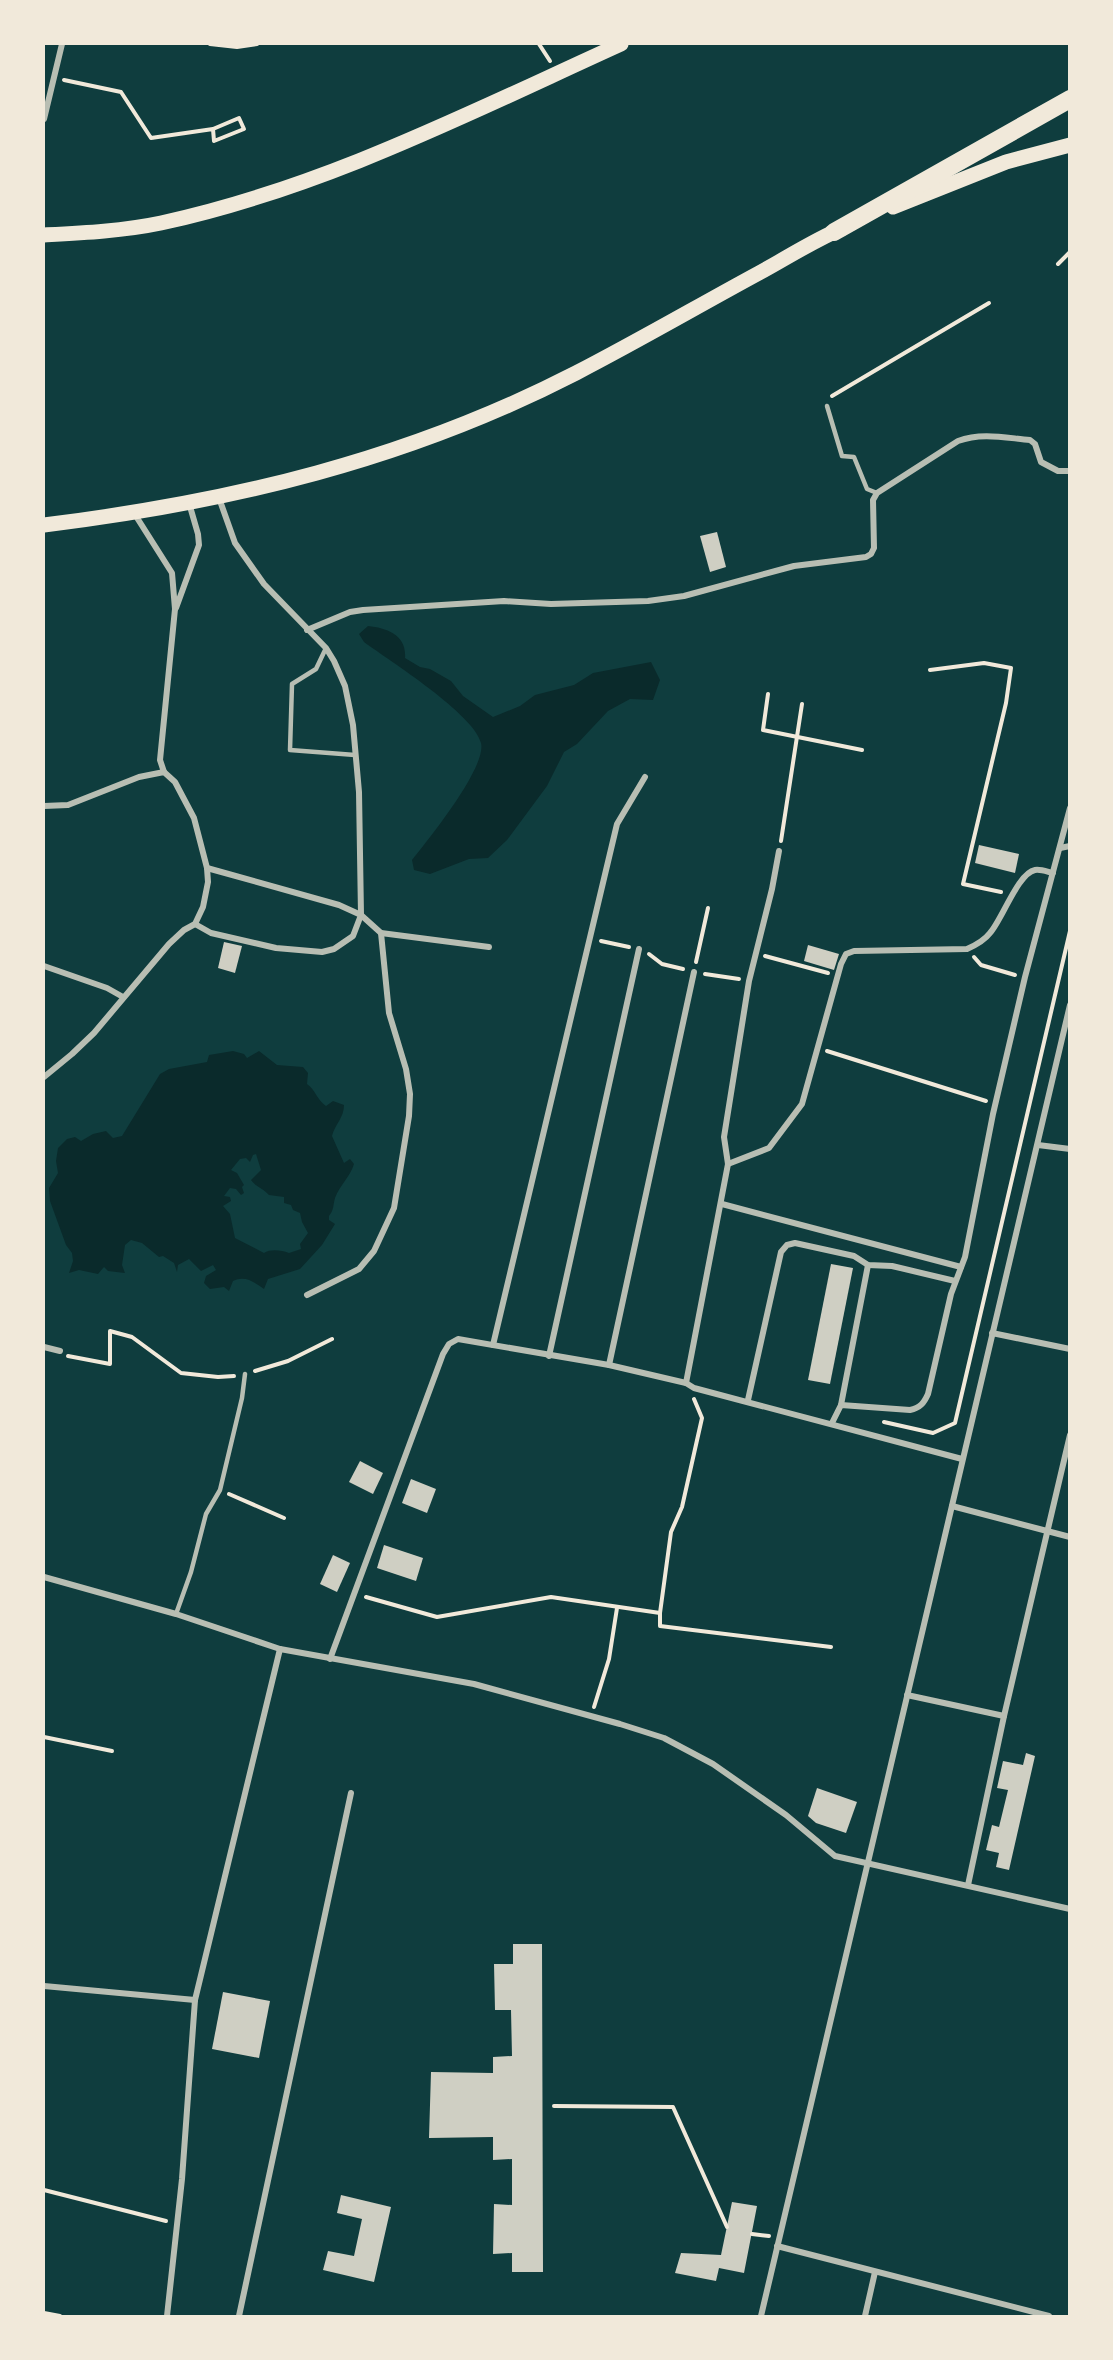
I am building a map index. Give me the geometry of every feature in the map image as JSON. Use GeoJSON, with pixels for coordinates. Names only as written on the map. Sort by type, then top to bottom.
{"type":"FeatureCollection","features":[{"type":"Feature","properties":{"kind":"highway"},"geometry":{"type":"LineString","coordinates":[[834,231],[1070,99]]}},
{"type":"Feature","properties":{"kind":"main road"},"geometry":{"type":"LineString","coordinates":[[44,235],[94,232],[159,223],[268,194],[417,137],[621,44]]}},
{"type":"Feature","properties":{"kind":"main road"},"geometry":{"type":"LineString","coordinates":[[44,525],[134,513],[219,497],[295,480],[384,453],[536,392],[596,362],[834,231],[995,166],[1034,153],[1070,145]]}},
{"type":"Feature","properties":{"kind":"street"},"geometry":{"type":"LineString","coordinates":[[44,119],[62,44]]}},
{"type":"Feature","properties":{"kind":"street"},"geometry":{"type":"LineString","coordinates":[[307,630],[350,612],[363,610],[504,601],[561,604],[648,602],[684,596],[794,566],[866,557],[874,548],[873,500],[876,493],[958,441],[970,437],[983,435],[1030,440],[1035,444],[1041,462],[1058,471],[1070,471]]}},
{"type":"Feature","properties":{"kind":"street"},"geometry":{"type":"LineString","coordinates":[[195,924],[211,933],[276,948],[322,952],[334,949],[353,936],[361,915],[359,792],[352,725],[345,686],[326,648],[264,584],[235,543],[219,497]]}},
{"type":"Feature","properties":{"kind":"street"},"geometry":{"type":"LineString","coordinates":[[175,609],[199,545],[189,503]]}},
{"type":"Feature","properties":{"kind":"street"},"geometry":{"type":"LineString","coordinates":[[44,1077],[87,1040],[169,944],[184,930],[195,924],[203,907],[208,882],[207,868],[194,818],[175,782],[164,772],[160,759],[175,609],[171,573],[134,513]]}},
{"type":"Feature","properties":{"kind":"street"},"geometry":{"type":"LineString","coordinates":[[44,806],[68,805],[139,777],[164,772]]}},
{"type":"Feature","properties":{"kind":"street"},"geometry":{"type":"LineString","coordinates":[[493,1345],[617,824],[645,777]]}},
{"type":"Feature","properties":{"kind":"street"},"geometry":{"type":"LineString","coordinates":[[841,1405],[910,1410],[924,1403],[928,1394],[955,1281],[965,1257],[1024,977],[1070,808]]}},
{"type":"Feature","properties":{"kind":"street"},"geometry":{"type":"LineString","coordinates":[[1060,849],[1070,846]]}},
{"type":"Feature","properties":{"kind":"street"},"geometry":{"type":"LineString","coordinates":[[686,1383],[722,1204],[728,1164],[724,1137],[749,981],[779,851]]}},
{"type":"Feature","properties":{"kind":"street"},"geometry":{"type":"LineString","coordinates":[[207,868],[339,905],[361,915],[381,933],[489,947]]}},
{"type":"Feature","properties":{"kind":"street"},"geometry":{"type":"LineString","coordinates":[[728,1164],[769,1148],[802,1104],[846,954],[854,951],[967,949],[980,944],[990,934],[1021,881],[1031,871],[1037,869],[1053,873]]}},
{"type":"Feature","properties":{"kind":"street"},"geometry":{"type":"LineString","coordinates":[[307,1295],[358,1269],[374,1251],[394,1208],[409,1116],[410,1094],[406,1069],[389,1013],[381,933]]}},
{"type":"Feature","properties":{"kind":"street"},"geometry":{"type":"LineString","coordinates":[[549,1356],[639,949]]}},
{"type":"Feature","properties":{"kind":"street"},"geometry":{"type":"LineString","coordinates":[[44,966],[107,988],[123,997]]}},
{"type":"Feature","properties":{"kind":"street"},"geometry":{"type":"LineString","coordinates":[[609,1365],[694,972]]}},
{"type":"Feature","properties":{"kind":"street"},"geometry":{"type":"LineString","coordinates":[[761,2316],[1070,1005]]}},
{"type":"Feature","properties":{"kind":"street"},"geometry":{"type":"LineString","coordinates":[[1038,1145],[1070,1149]]}},
{"type":"Feature","properties":{"kind":"street"},"geometry":{"type":"LineString","coordinates":[[722,1204],[961,1268]]}},
{"type":"Feature","properties":{"kind":"street"},"geometry":{"type":"LineString","coordinates":[[747,1400],[782,1252],[787,1245],[795,1243],[854,1256],[868,1265],[892,1266],[955,1281]]}},
{"type":"Feature","properties":{"kind":"street"},"geometry":{"type":"LineString","coordinates":[[832,1423],[841,1405],[868,1265]]}},
{"type":"Feature","properties":{"kind":"street"},"geometry":{"type":"LineString","coordinates":[[992,1333],[1070,1349]]}},
{"type":"Feature","properties":{"kind":"street"},"geometry":{"type":"LineString","coordinates":[[330,1659],[443,1354],[449,1344],[458,1339],[609,1365],[686,1383],[694,1388],[747,1400],[962,1459]]}},
{"type":"Feature","properties":{"kind":"street"},"geometry":{"type":"LineString","coordinates":[[44,1347],[60,1351]]}},
{"type":"Feature","properties":{"kind":"street"},"geometry":{"type":"LineString","coordinates":[[968,1885],[1004,1716],[1070,1435]]}},
{"type":"Feature","properties":{"kind":"street"},"geometry":{"type":"LineString","coordinates":[[952,1506],[1070,1537]]}},
{"type":"Feature","properties":{"kind":"street"},"geometry":{"type":"LineString","coordinates":[[44,1576],[176,1614],[280,1648],[474,1684],[664,1738],[751,1788],[835,1856],[1070,1909]]}},
{"type":"Feature","properties":{"kind":"street"},"geometry":{"type":"LineString","coordinates":[[167,2316],[178,2224],[195,2000],[280,1648]]}},
{"type":"Feature","properties":{"kind":"street"},"geometry":{"type":"LineString","coordinates":[[907,1695],[1004,1716]]}},
{"type":"Feature","properties":{"kind":"street"},"geometry":{"type":"LineString","coordinates":[[239,2316],[351,1793]]}},
{"type":"Feature","properties":{"kind":"street"},"geometry":{"type":"LineString","coordinates":[[44,1986],[195,2000]]}},
{"type":"Feature","properties":{"kind":"street"},"geometry":{"type":"LineString","coordinates":[[777,2246],[1049,2316]]}},
{"type":"Feature","properties":{"kind":"street"},"geometry":{"type":"LineString","coordinates":[[865,2316],[875,2272]]}},
{"type":"Feature","properties":{"kind":"lane"},"geometry":{"type":"LineString","coordinates":[[827,406],[842,456],[854,457],[867,489],[876,493]]}},
{"type":"Feature","properties":{"kind":"lane"},"geometry":{"type":"LineString","coordinates":[[326,648],[316,669],[292,684],[290,750],[355,755]]}},
{"type":"Feature","properties":{"kind":"lane"},"geometry":{"type":"LineString","coordinates":[[176,1614],[191,1572],[206,1514],[220,1490],[242,1398],[244,1374]]}},
{"type":"Feature","properties":{"kind":"path"},"geometry":{"type":"LineString","coordinates":[[210,44],[237,47],[257,44]]}},
{"type":"Feature","properties":{"kind":"path"},"geometry":{"type":"LineString","coordinates":[[54,79],[121,92],[151,138],[213,129],[239,118],[244,129],[214,141],[213,129]]}},
{"type":"Feature","properties":{"kind":"path"},"geometry":{"type":"LineString","coordinates":[[1058,264],[1070,252]]}},
{"type":"Feature","properties":{"kind":"path"},"geometry":{"type":"LineString","coordinates":[[827,406],[828,399],[989,303]]}},
{"type":"Feature","properties":{"kind":"path"},"geometry":{"type":"LineString","coordinates":[[930,670],[984,663],[1011,668],[1006,703],[963,884],[1013,895]]}},
{"type":"Feature","properties":{"kind":"path"},"geometry":{"type":"LineString","coordinates":[[768,694],[763,730],[862,750]]}},
{"type":"Feature","properties":{"kind":"path"},"geometry":{"type":"LineString","coordinates":[[779,851],[802,704]]}},
{"type":"Feature","properties":{"kind":"path"},"geometry":{"type":"LineString","coordinates":[[694,972],[708,908]]}},
{"type":"Feature","properties":{"kind":"path"},"geometry":{"type":"LineString","coordinates":[[878,1421],[933,1433],[955,1423],[1070,931]]}},
{"type":"Feature","properties":{"kind":"path"},"geometry":{"type":"LineString","coordinates":[[589,938],[645,951],[662,964],[749,981]]}},
{"type":"Feature","properties":{"kind":"path"},"geometry":{"type":"LineString","coordinates":[[967,949],[981,965],[1024,977]]}},
{"type":"Feature","properties":{"kind":"path"},"geometry":{"type":"LineString","coordinates":[[756,954],[838,975]]}},
{"type":"Feature","properties":{"kind":"path"},"geometry":{"type":"LineString","coordinates":[[818,1048],[996,1105]]}},
{"type":"Feature","properties":{"kind":"path"},"geometry":{"type":"LineString","coordinates":[[60,1351],[65,1355],[110,1364],[110,1331],[132,1337],[181,1373],[218,1377],[244,1374],[288,1361],[332,1339]]}},
{"type":"Feature","properties":{"kind":"path"},"geometry":{"type":"LineString","coordinates":[[694,1388],[694,1403],[702,1418],[682,1507],[671,1532],[660,1626],[831,1647]]}},
{"type":"Feature","properties":{"kind":"path"},"geometry":{"type":"LineString","coordinates":[[220,1490],[284,1518]]}},
{"type":"Feature","properties":{"kind":"path"},"geometry":{"type":"LineString","coordinates":[[353,1593],[437,1617],[551,1597],[660,1613]]}},
{"type":"Feature","properties":{"kind":"path"},"geometry":{"type":"LineString","coordinates":[[591,1716],[609,1659],[617,1608]]}},
{"type":"Feature","properties":{"kind":"path"},"geometry":{"type":"LineString","coordinates":[[44,1737],[112,1750]]}},
{"type":"Feature","properties":{"kind":"path"},"geometry":{"type":"LineString","coordinates":[[554,2106],[673,2107],[727,2227]]}},
{"type":"Feature","properties":{"kind":"path"},"geometry":{"type":"LineString","coordinates":[[44,2190],[178,2224]]}},
{"type":"Feature","properties":{"kind":"path"},"geometry":{"type":"LineString","coordinates":[[44,2313],[60,2316]]}},
{"type":"Feature","properties":{"kind":"water"},"geometry":{"type":"Polygon","coordinates":[[[368,626],[394,634],[403,644],[405,658],[451,681],[463,696],[493,717],[520,706],[535,695],[574,685],[593,673],[651,662],[660,680],[653,700],[630,699],[608,711],[577,744],[564,752],[547,786],[507,840],[488,858],[469,859],[430,874],[414,870],[412,860],[466,785],[475,769],[481,743],[475,731],[448,703],[364,642],[359,634],[368,626]]]}},
{"type":"Feature","properties":{"kind":"water"},"geometry":{"type":"Polygon","coordinates":[[[233,1051],[244,1054],[247,1058],[259,1051],[277,1065],[303,1067],[308,1073],[307,1084],[323,1104],[326,1106],[333,1101],[344,1105],[343,1114],[332,1136],[344,1163],[350,1159],[354,1164],[335,1198],[329,1220],[335,1224],[322,1245],[300,1269],[268,1279],[264,1289],[245,1279],[237,1279],[233,1281],[229,1291],[224,1287],[210,1289],[204,1283],[206,1276],[216,1270],[213,1265],[201,1271],[189,1259],[178,1265],[177,1272],[174,1263],[163,1256],[159,1257],[142,1243],[131,1240],[125,1245],[122,1265],[125,1273],[108,1271],[104,1267],[98,1274],[79,1270],[69,1273],[73,1261],[72,1253],[66,1245],[50,1201],[49,1188],[58,1173],[56,1161],[58,1148],[67,1139],[75,1137],[81,1141],[93,1134],[106,1131],[113,1138],[122,1136],[160,1074],[169,1069],[207,1062],[209,1055],[233,1051]],[[256,1154],[250,1162],[246,1158],[240,1159],[231,1170],[237,1173],[244,1185],[242,1187],[244,1193],[241,1195],[236,1189],[230,1188],[224,1196],[230,1197],[231,1201],[223,1206],[230,1214],[235,1238],[264,1253],[276,1250],[289,1253],[301,1249],[300,1244],[308,1233],[300,1213],[293,1210],[291,1205],[284,1203],[284,1197],[269,1195],[251,1180],[261,1170],[256,1154]]]}},
{"type":"Feature","properties":{"kind":"building"},"geometry":{"type":"Polygon","coordinates":[[[717,532],[726,567],[710,572],[700,536],[717,532]]]}},
{"type":"Feature","properties":{"kind":"building"},"geometry":{"type":"Polygon","coordinates":[[[979,845],[1019,854],[1015,873],[975,863],[979,845]]]}},
{"type":"Feature","properties":{"kind":"building"},"geometry":{"type":"Polygon","coordinates":[[[224,942],[242,946],[235,973],[218,968],[224,942]]]}},
{"type":"Feature","properties":{"kind":"building"},"geometry":{"type":"Polygon","coordinates":[[[808,945],[839,954],[834,970],[804,961],[808,945]]]}},
{"type":"Feature","properties":{"kind":"building"},"geometry":{"type":"Polygon","coordinates":[[[831,1264],[853,1268],[830,1384],[808,1380],[831,1264]]]}},
{"type":"Feature","properties":{"kind":"building"},"geometry":{"type":"Polygon","coordinates":[[[360,1461],[383,1473],[373,1494],[349,1482],[360,1461]]]}},
{"type":"Feature","properties":{"kind":"building"},"geometry":{"type":"Polygon","coordinates":[[[411,1479],[436,1489],[427,1513],[402,1503],[411,1479]]]}},
{"type":"Feature","properties":{"kind":"building"},"geometry":{"type":"Polygon","coordinates":[[[384,1545],[423,1558],[416,1581],[377,1568],[384,1545]]]}},
{"type":"Feature","properties":{"kind":"building"},"geometry":{"type":"Polygon","coordinates":[[[333,1555],[350,1563],[337,1592],[320,1584],[333,1555]]]}},
{"type":"Feature","properties":{"kind":"building"},"geometry":{"type":"Polygon","coordinates":[[[1026,1753],[1035,1756],[1009,1870],[996,1867],[999,1853],[986,1850],[992,1825],[999,1827],[1008,1790],[997,1788],[1003,1761],[1023,1765],[1026,1753]]]}},
{"type":"Feature","properties":{"kind":"building"},"geometry":{"type":"Polygon","coordinates":[[[817,1788],[857,1802],[846,1833],[816,1823],[808,1816],[817,1788]]]}},
{"type":"Feature","properties":{"kind":"building"},"geometry":{"type":"Polygon","coordinates":[[[513,1944],[542,1944],[543,2272],[512,2272],[512,2253],[493,2254],[494,2204],[512,2205],[512,2159],[493,2160],[493,2137],[429,2138],[431,2072],[493,2073],[493,2057],[512,2056],[511,2010],[495,2010],[494,1964],[513,1964],[513,1944]]]}},
{"type":"Feature","properties":{"kind":"building"},"geometry":{"type":"Polygon","coordinates":[[[223,1992],[270,2001],[259,2058],[212,2049],[223,1992]]]}},
{"type":"Feature","properties":{"kind":"building"},"geometry":{"type":"Polygon","coordinates":[[[341,2195],[391,2207],[374,2282],[323,2270],[328,2251],[354,2256],[362,2219],[337,2213],[341,2195]]]}},
{"type":"Feature","properties":{"kind":"building"},"geometry":{"type":"Polygon","coordinates":[[[732,2202],[757,2206],[744,2273],[719,2268],[716,2281],[675,2273],[681,2253],[721,2255],[732,2202]]]}}]}
